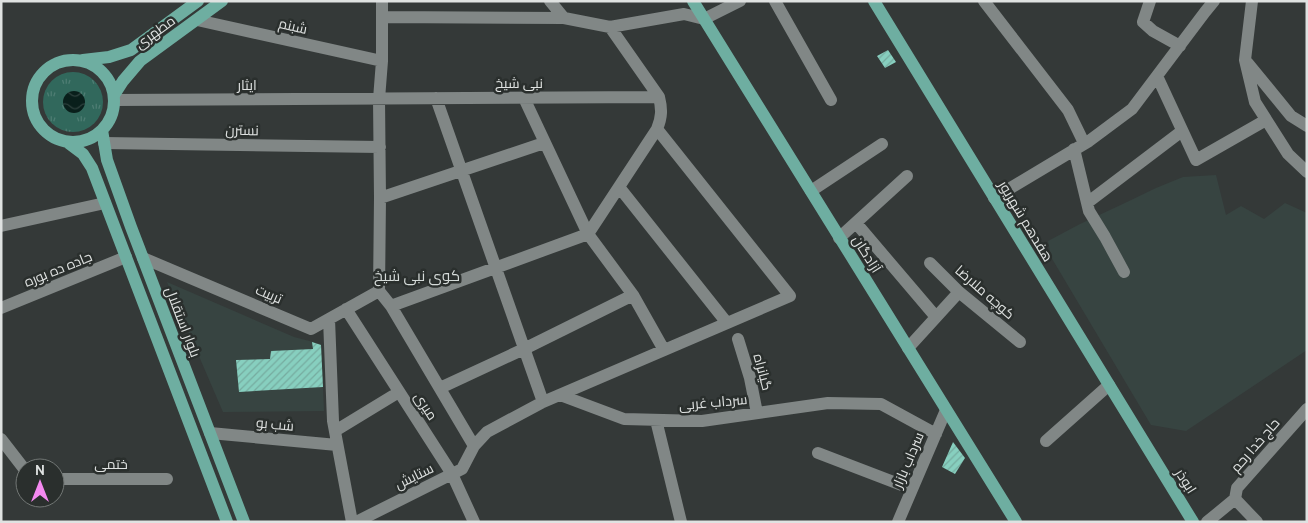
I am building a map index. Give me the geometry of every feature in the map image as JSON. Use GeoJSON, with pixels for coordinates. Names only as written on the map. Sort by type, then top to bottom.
{"type":"FeatureCollection","features":[{"type":"Feature","properties":{"kind":"main road","name":"مطهری"},"geometry":{"type":"LineString","coordinates":[[79,60],[109,57],[132,50],[198,1]]}},
{"type":"Feature","properties":{"kind":"main road","name":"مطهری"},"geometry":{"type":"LineString","coordinates":[[114,98],[123,81],[140,61],[222,1]]}},
{"type":"Feature","properties":{"kind":"main road","name":"آزادگان"},"geometry":{"type":"LineString","coordinates":[[693,1],[1016,522]]}},
{"type":"Feature","properties":{"kind":"main road","name":"هفدهم شهریور"},"geometry":{"type":"LineString","coordinates":[[874,1],[1153,457]]}},
{"type":"Feature","properties":{"kind":"main road"},"geometry":{"type":"LineString","coordinates":[[66,142],[80,142],[103,137],[114,108],[114,98],[110,83],[102,72],[92,64],[79,60],[66,60],[44,72],[36,83],[32,95],[32,108],[36,120],[44,131],[54,138],[66,142],[83,154],[92,168],[227,522]]}},
{"type":"Feature","properties":{"kind":"main road","name":"بلوار استقلال"},"geometry":{"type":"LineString","coordinates":[[103,137],[107,160],[244,522]]}},
{"type":"Feature","properties":{"kind":"main road","name":"ابوذر"},"geometry":{"type":"LineString","coordinates":[[1153,457],[1193,522]]}},
{"type":"Feature","properties":{"kind":"street"},"geometry":{"type":"LineString","coordinates":[[382,1],[382,61],[379,99],[379,291],[391,306],[474,446],[487,432],[544,402],[790,296],[657,129]]}},
{"type":"Feature","properties":{"kind":"street"},"geometry":{"type":"LineString","coordinates":[[550,1],[564,18]]}},
{"type":"Feature","properties":{"kind":"street"},"geometry":{"type":"LineString","coordinates":[[382,17],[564,18],[610,27],[684,14],[704,20],[740,1]]}},
{"type":"Feature","properties":{"kind":"street"},"geometry":{"type":"LineString","coordinates":[[775,1],[831,100]]}},
{"type":"Feature","properties":{"kind":"street"},"geometry":{"type":"LineString","coordinates":[[984,1],[1068,110],[1079,146],[1089,211],[1124,272]]}},
{"type":"Feature","properties":{"kind":"street"},"geometry":{"type":"LineString","coordinates":[[1150,1],[1143,22],[1153,31],[1180,46]]}},
{"type":"Feature","properties":{"kind":"street"},"geometry":{"type":"LineString","coordinates":[[1252,1],[1245,60],[1255,102],[1288,154],[1307,172]]}},
{"type":"Feature","properties":{"kind":"street"},"geometry":{"type":"LineString","coordinates":[[994,198],[1079,146],[1132,109],[1212,3]]}},
{"type":"Feature","properties":{"kind":"street","name":"شبنم"},"geometry":{"type":"LineString","coordinates":[[197,20],[382,61]]}},
{"type":"Feature","properties":{"kind":"street"},"geometry":{"type":"LineString","coordinates":[[391,306],[588,234],[657,129],[662,117],[662,106],[659,97],[610,27]]}},
{"type":"Feature","properties":{"kind":"street"},"geometry":{"type":"LineString","coordinates":[[1245,60],[1291,116],[1307,126]]}},
{"type":"Feature","properties":{"kind":"street"},"geometry":{"type":"LineString","coordinates":[[1157,76],[1196,160],[1266,120]]}},
{"type":"Feature","properties":{"kind":"street","name":"نبی شیخ"},"geometry":{"type":"LineString","coordinates":[[379,99],[659,97]]}},
{"type":"Feature","properties":{"kind":"street","name":"ایثار"},"geometry":{"type":"LineString","coordinates":[[114,98],[379,99]]}},
{"type":"Feature","properties":{"kind":"street"},"geometry":{"type":"LineString","coordinates":[[436,98],[544,402]]}},
{"type":"Feature","properties":{"kind":"street"},"geometry":{"type":"LineString","coordinates":[[524,98],[588,234],[633,295],[664,350]]}},
{"type":"Feature","properties":{"kind":"street"},"geometry":{"type":"LineString","coordinates":[[1087,203],[1182,131]]}},
{"type":"Feature","properties":{"kind":"street","name":"نسترن"},"geometry":{"type":"LineString","coordinates":[[103,137],[380,147]]}},
{"type":"Feature","properties":{"kind":"street"},"geometry":{"type":"LineString","coordinates":[[380,198],[544,143]]}},
{"type":"Feature","properties":{"kind":"street"},"geometry":{"type":"LineString","coordinates":[[811,191],[882,144]]}},
{"type":"Feature","properties":{"kind":"street"},"geometry":{"type":"LineString","coordinates":[[839,238],[907,176]]}},
{"type":"Feature","properties":{"kind":"street"},"geometry":{"type":"LineString","coordinates":[[619,187],[727,323]]}},
{"type":"Feature","properties":{"kind":"street"},"geometry":{"type":"LineString","coordinates":[[1,226],[105,203]]}},
{"type":"Feature","properties":{"kind":"street"},"geometry":{"type":"LineString","coordinates":[[856,222],[936,317]]}},
{"type":"Feature","properties":{"kind":"street","name":"جاده ده بوره"},"geometry":{"type":"LineString","coordinates":[[1,308],[126,257]]}},
{"type":"Feature","properties":{"kind":"street","name":"تربیت"},"geometry":{"type":"LineString","coordinates":[[143,258],[311,329],[379,291]]}},
{"type":"Feature","properties":{"kind":"street","name":"کوچه ملارضا"},"geometry":{"type":"LineString","coordinates":[[930,264],[959,292],[1020,342]]}},
{"type":"Feature","properties":{"kind":"street"},"geometry":{"type":"LineString","coordinates":[[908,348],[959,292]]}},
{"type":"Feature","properties":{"kind":"street"},"geometry":{"type":"LineString","coordinates":[[440,388],[633,295]]}},
{"type":"Feature","properties":{"kind":"street","name":"میری"},"geometry":{"type":"LineString","coordinates":[[346,309],[452,474],[474,522]]}},
{"type":"Feature","properties":{"kind":"street"},"geometry":{"type":"LineString","coordinates":[[329,319],[333,421],[354,522]]}},
{"type":"Feature","properties":{"kind":"street","name":"گیانراه"},"geometry":{"type":"LineString","coordinates":[[738,339],[750,378],[757,413]]}},
{"type":"Feature","properties":{"kind":"street"},"geometry":{"type":"LineString","coordinates":[[1046,441],[1109,385]]}},
{"type":"Feature","properties":{"kind":"street"},"geometry":{"type":"LineString","coordinates":[[335,431],[400,392]]}},
{"type":"Feature","properties":{"kind":"street","name":"سرداب غربی"},"geometry":{"type":"LineString","coordinates":[[560,395],[624,419],[656,420],[702,421],[828,403],[881,404],[936,434]]}},
{"type":"Feature","properties":{"kind":"street","name":"حاج خدا رحم"},"geometry":{"type":"LineString","coordinates":[[1207,522],[1235,499],[1237,488],[1307,408]]}},
{"type":"Feature","properties":{"kind":"street","name":"سرداب بازار"},"geometry":{"type":"LineString","coordinates":[[898,522],[946,410]]}},
{"type":"Feature","properties":{"kind":"street"},"geometry":{"type":"LineString","coordinates":[[656,420],[680,522]]}},
{"type":"Feature","properties":{"kind":"street","name":"شب بو"},"geometry":{"type":"LineString","coordinates":[[210,433],[337,445]]}},
{"type":"Feature","properties":{"kind":"street"},"geometry":{"type":"LineString","coordinates":[[1,439],[16,458]]}},
{"type":"Feature","properties":{"kind":"street","name":"ستایش"},"geometry":{"type":"LineString","coordinates":[[354,522],[462,468],[474,446]]}},
{"type":"Feature","properties":{"kind":"street"},"geometry":{"type":"LineString","coordinates":[[818,453],[912,489]]}},
{"type":"Feature","properties":{"kind":"street","name":"ختمی"},"geometry":{"type":"LineString","coordinates":[[65,479],[167,479]]}},
{"type":"Feature","properties":{"kind":"street"},"geometry":{"type":"LineString","coordinates":[[1235,499],[1257,522]]}},
{"type":"Feature","properties":{"kind":"shaded area"},"geometry":{"type":"Polygon","coordinates":[[[1216,175],[1226,215],[1241,206],[1264,219],[1285,203],[1307,213],[1307,350],[1186,431],[1151,425],[1051,257],[1048,241],[1080,224],[1183,177],[1216,175]]]}},
{"type":"Feature","properties":{"kind":"shaded area"},"geometry":{"type":"Polygon","coordinates":[[[167,282],[294,337],[321,344],[324,411],[223,412],[167,282]]]}},
{"type":"Feature","properties":{"kind":"green space"},"geometry":{"type":"Polygon","coordinates":[[[67,72],[79,72],[90,77],[98,85],[103,96],[101,114],[90,127],[79,132],[67,132],[56,127],[48,119],[43,108],[43,96],[48,85],[56,77],[67,72]]]}},
{"type":"Feature","properties":{"kind":"water"},"geometry":{"type":"Polygon","coordinates":[[[74,91],[82,94],[85,102],[82,110],[74,113],[66,110],[63,102],[66,94],[74,91]]]}},
{"type":"Feature","properties":{"kind":"building"},"geometry":{"type":"Polygon","coordinates":[[[888,50],[896,62],[885,68],[877,56],[888,50]]]}},
{"type":"Feature","properties":{"kind":"building"},"geometry":{"type":"Polygon","coordinates":[[[312,342],[321,345],[323,387],[239,392],[236,360],[270,359],[271,351],[313,349],[312,342]]]}},
{"type":"Feature","properties":{"kind":"building"},"geometry":{"type":"Polygon","coordinates":[[[953,442],[965,458],[955,474],[942,467],[953,442]]]}},
{"type":"Feature","properties":{"kind":"district","name":"کوی نبی شیخ"},"geometry":{"type":"Point","coordinates":[417,276]}}]}
